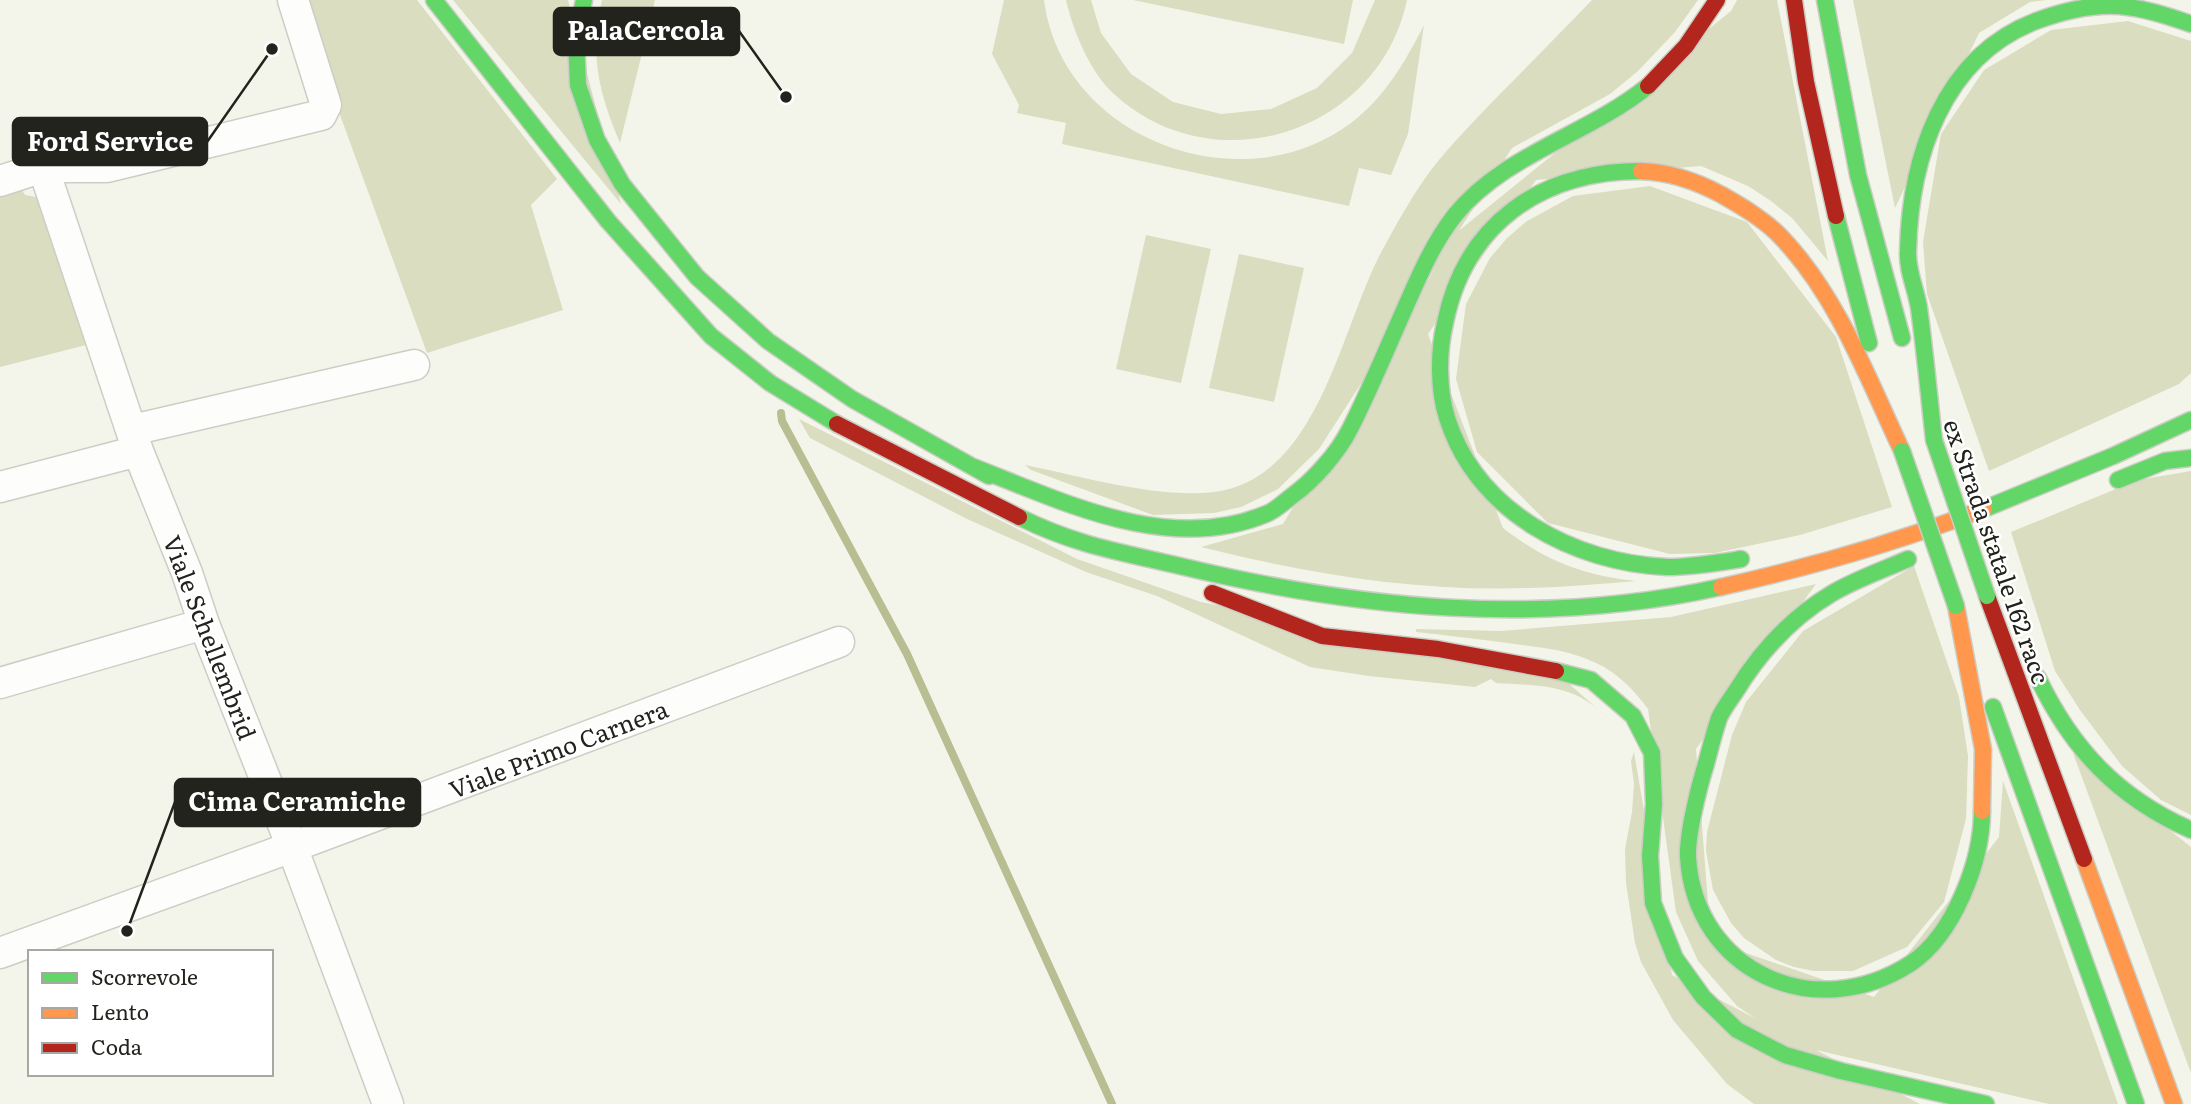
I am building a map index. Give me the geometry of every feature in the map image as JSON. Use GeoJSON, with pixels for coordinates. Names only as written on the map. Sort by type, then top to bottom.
{"type":"FeatureCollection","features":[{"type":"Feature","properties":{"kind":"main road"},"geometry":{"type":"LineString","coordinates":[[434,0],[608,221],[711,336],[770,383],[837,424],[964,491],[1072,541],[1322,636],[1438,649],[1549,669],[1591,680],[1633,716],[1652,753],[1654,804],[1650,856],[1653,902],[1675,957],[1703,997],[1737,1030],[1785,1055],[1841,1071],[1986,1104]]}},
{"type":"Feature","properties":{"kind":"main road"},"geometry":{"type":"LineString","coordinates":[[584,0],[576,38],[578,85],[597,140],[622,184],[698,277],[768,341],[852,399],[1057,512],[1163,562]]}},
{"type":"Feature","properties":{"kind":"main road"},"geometry":{"type":"LineString","coordinates":[[971,466],[1122,522],[1163,530],[1226,528],[1254,520],[1278,508],[1307,487],[1336,453],[1349,432],[1432,249],[1459,212],[1491,181],[1507,170],[1619,108],[1655,79],[1698,32],[1717,0]]}},
{"type":"Feature","properties":{"kind":"main road"},"geometry":{"type":"LineString","coordinates":[[1794,0],[1806,82],[1824,171],[1902,451],[2136,1104]]}},
{"type":"Feature","properties":{"kind":"main road","name":"ex Strada statale 162 racc"},"geometry":{"type":"LineString","coordinates":[[1825,0],[1858,175],[1883,272],[1934,440],[1987,596],[2174,1104]]}},
{"type":"Feature","properties":{"kind":"main road"},"geometry":{"type":"LineString","coordinates":[[1934,440],[1918,303],[1908,255],[1916,181],[1934,121],[1953,88],[1999,40],[2032,20],[2071,10],[2108,5],[2154,11],[2191,24]]}},
{"type":"Feature","properties":{"kind":"main road"},"geometry":{"type":"LineString","coordinates":[[1761,556],[1703,566],[1658,566],[1614,561],[1587,554],[1553,539],[1515,516],[1488,490],[1466,460],[1446,415],[1439,364],[1445,323],[1462,270],[1492,227],[1527,199],[1560,184],[1591,175],[1626,171],[1675,175],[1728,198],[1779,235],[1816,281],[1842,322],[1902,451]]}},
{"type":"Feature","properties":{"kind":"main road"},"geometry":{"type":"LineString","coordinates":[[1072,541],[1307,594],[1377,604],[1531,610],[1680,596],[1762,578],[1900,539],[2043,487],[2191,419]]}},
{"type":"Feature","properties":{"kind":"main road"},"geometry":{"type":"LineString","coordinates":[[2043,487],[2118,480],[2165,461],[2191,458]]}},
{"type":"Feature","properties":{"kind":"main road"},"geometry":{"type":"LineString","coordinates":[[1997,505],[2050,464]]}},
{"type":"Feature","properties":{"kind":"main road"},"geometry":{"type":"LineString","coordinates":[[1956,606],[1983,749],[1982,830],[1966,886],[1945,930],[1911,963],[1880,978],[1837,990],[1792,986],[1750,969],[1717,939],[1695,899],[1688,855],[1699,788],[1720,716],[1750,668],[1790,623],[1832,593],[1923,553],[1975,512]]}},
{"type":"Feature","properties":{"kind":"main road"},"geometry":{"type":"LineString","coordinates":[[1844,541],[1900,539]]}},
{"type":"Feature","properties":{"kind":"main road"},"geometry":{"type":"LineString","coordinates":[[1987,596],[2019,639]]}},
{"type":"Feature","properties":{"kind":"main road"},"geometry":{"type":"LineString","coordinates":[[2031,662],[2050,706],[2093,765],[2172,824],[2191,830]]}},
{"type":"Feature","properties":{"kind":"street"},"geometry":{"type":"LineString","coordinates":[[0,181],[43,167],[107,167],[321,115],[326,105],[293,0]]}},
{"type":"Feature","properties":{"kind":"street","name":"Viale Schellembrid"},"geometry":{"type":"LineString","coordinates":[[43,167],[135,440],[388,1104]]}},
{"type":"Feature","properties":{"kind":"street"},"geometry":{"type":"LineString","coordinates":[[0,487],[135,440],[414,365]]}},
{"type":"Feature","properties":{"kind":"street"},"geometry":{"type":"LineString","coordinates":[[0,683],[204,624]]}},
{"type":"Feature","properties":{"kind":"street","name":"Viale Primo Carnera"},"geometry":{"type":"LineString","coordinates":[[0,953],[839,642]]}},
{"type":"Feature","properties":{"kind":"green space"},"geometry":{"type":"Polygon","coordinates":[[[298,0],[417,0],[557,179],[531,205],[563,310],[427,353],[298,0]]]}},
{"type":"Feature","properties":{"kind":"green space"},"geometry":{"type":"Polygon","coordinates":[[[453,0],[568,0],[621,204],[453,0]]]}},
{"type":"Feature","properties":{"kind":"green space"},"geometry":{"type":"Polygon","coordinates":[[[602,0],[655,0],[620,143],[606,107],[598,73],[596,39],[602,0]]]}},
{"type":"Feature","properties":{"kind":"green space"},"geometry":{"type":"Polygon","coordinates":[[[1004,0],[1044,0],[1058,49],[1084,90],[1120,122],[1163,145],[1211,157],[1260,158],[1307,147],[1351,123],[1374,102],[1393,78],[1424,25],[1408,134],[1391,175],[1359,168],[1349,206],[1062,144],[1066,123],[1017,113],[1019,105],[992,54],[1004,0]]]}},
{"type":"Feature","properties":{"kind":"green space"},"geometry":{"type":"Polygon","coordinates":[[[1066,0],[1091,0],[1101,33],[1131,74],[1173,102],[1221,114],[1271,109],[1317,88],[1352,53],[1375,0],[1407,0],[1390,46],[1363,84],[1328,112],[1288,131],[1243,140],[1198,137],[1154,122],[1114,94],[1097,74],[1084,50],[1066,0]]]}},
{"type":"Feature","properties":{"kind":"green space"},"geometry":{"type":"Polygon","coordinates":[[[1133,0],[1353,0],[1344,44],[1133,0]]]}},
{"type":"Feature","properties":{"kind":"green space"},"geometry":{"type":"Polygon","coordinates":[[[1592,0],[1698,0],[1675,32],[1638,71],[1610,94],[1512,148],[1319,449],[1278,489],[1241,507],[1214,513],[1153,515],[1031,470],[1025,465],[1128,487],[1183,493],[1208,493],[1229,489],[1261,474],[1287,451],[1308,421],[1326,386],[1369,278],[1395,227],[1425,179],[1464,131],[1592,0]]]}},
{"type":"Feature","properties":{"kind":"green space"},"geometry":{"type":"Polygon","coordinates":[[[1737,0],[1777,0],[1828,261],[1792,218],[1771,201],[1748,186],[1701,166],[1536,180],[1428,334],[1503,528],[1534,549],[1565,565],[1598,575],[1636,581],[1529,588],[1405,584],[1323,573],[1201,547],[1283,524],[1456,233],[1731,11],[1737,0]]]}},
{"type":"Feature","properties":{"kind":"green space"},"geometry":{"type":"Polygon","coordinates":[[[1853,0],[2047,0],[2030,2],[1979,33],[1895,208],[1853,0]]]}},
{"type":"Feature","properties":{"kind":"green space"},"geometry":{"type":"Polygon","coordinates":[[[2128,21],[2191,41],[2191,373],[2179,384],[1989,471],[1927,294],[1923,242],[1941,134],[1984,70],[2051,30],[2128,21]]]}},
{"type":"Feature","properties":{"kind":"green space"},"geometry":{"type":"Polygon","coordinates":[[[1650,186],[1747,222],[1836,337],[1892,507],[1800,535],[1715,553],[1670,554],[1548,523],[1477,452],[1456,379],[1466,304],[1490,258],[1507,238],[1527,221],[1573,196],[1650,186]]]}},
{"type":"Feature","properties":{"kind":"green space"},"geometry":{"type":"Polygon","coordinates":[[[21,188],[25,195],[36,197],[90,344],[0,367],[0,195],[21,188]]]}},
{"type":"Feature","properties":{"kind":"green space"},"geometry":{"type":"Polygon","coordinates":[[[1146,235],[1211,249],[1181,383],[1116,369],[1146,235]]]}},
{"type":"Feature","properties":{"kind":"green space"},"geometry":{"type":"Polygon","coordinates":[[[1239,254],[1304,268],[1274,402],[1209,388],[1239,254]]]}},
{"type":"Feature","properties":{"kind":"green space"},"geometry":{"type":"Polygon","coordinates":[[[799,419],[1077,559],[1201,602],[1558,674],[1598,709],[1578,696],[1544,686],[1496,683],[1491,679],[1475,687],[1310,667],[1157,596],[1086,572],[965,518],[810,438],[799,419]]]}},
{"type":"Feature","properties":{"kind":"green space"},"geometry":{"type":"Polygon","coordinates":[[[2191,471],[2191,815],[2161,800],[2122,766],[2055,671],[2011,532],[2138,480],[2191,471]]]}},
{"type":"Feature","properties":{"kind":"green space"},"geometry":{"type":"Polygon","coordinates":[[[1914,566],[1959,697],[1968,756],[1966,819],[1944,902],[1907,947],[1853,971],[1814,971],[1794,967],[1776,960],[1744,938],[1731,923],[1713,890],[1706,851],[1707,832],[1732,735],[1746,702],[1803,631],[1914,566]]]}},
{"type":"Feature","properties":{"kind":"green space"},"geometry":{"type":"Polygon","coordinates":[[[1816,584],[1696,749],[1711,941],[1874,997],[1999,837],[2003,781],[2118,1104],[2049,1104],[1816,1050],[1783,1037],[1737,1006],[1698,961],[1676,912],[1648,709],[1637,695],[1611,672],[1574,655],[1541,647],[1416,632],[1416,629],[1501,631],[1671,617],[1816,584]]]}},
{"type":"Feature","properties":{"kind":"green space"},"geometry":{"type":"Polygon","coordinates":[[[1634,752],[1672,975],[1920,1104],[1754,1104],[1727,1084],[1673,1020],[1641,962],[1635,943],[1626,883],[1625,849],[1632,812],[1634,784],[1631,761],[1634,752]]]}},
{"type":"Feature","properties":{"kind":"green space"},"geometry":{"type":"Polygon","coordinates":[[[2073,753],[2191,847],[2191,1073],[2073,753]]]}},
{"type":"Feature","properties":{"kind":"waterway"},"geometry":{"type":"LineString","coordinates":[[781,413],[782,421],[907,654],[1112,1104]]}},
{"type":"Feature","properties":{"kind":"traffic: fast"},"geometry":{"type":"LineString","coordinates":[[434,0],[608,221],[711,336],[770,383],[837,424]]}},
{"type":"Feature","properties":{"kind":"traffic: fast"},"geometry":{"type":"LineString","coordinates":[[584,0],[576,38],[578,85],[597,140],[622,184],[697,277],[768,341],[852,399]]}},
{"type":"Feature","properties":{"kind":"traffic: fast"},"geometry":{"type":"LineString","coordinates":[[1825,0],[1858,175],[1902,338]]}},
{"type":"Feature","properties":{"kind":"traffic: fast"},"geometry":{"type":"LineString","coordinates":[[1934,440],[1919,308],[1908,258],[1910,216],[1925,147],[1937,115],[1955,85],[1977,59],[2004,37],[2036,21],[2067,11],[2119,6],[2147,10],[2191,24]]}},
{"type":"Feature","properties":{"kind":"traffic: fast"},"geometry":{"type":"LineString","coordinates":[[971,466],[1078,507],[1154,526],[1191,529],[1229,525],[1273,511],[1316,475],[1345,438],[1427,260],[1455,215],[1497,176],[1599,118],[1648,86]]}},
{"type":"Feature","properties":{"kind":"traffic: fast"},"geometry":{"type":"LineString","coordinates":[[1641,171],[1605,173],[1571,181],[1540,193],[1513,210],[1489,231],[1470,257],[1455,288],[1445,323],[1440,371],[1444,407],[1461,451],[1481,480],[1505,505],[1533,526],[1564,543],[1632,563],[1667,567],[1741,559]]}},
{"type":"Feature","properties":{"kind":"traffic: fast"},"geometry":{"type":"LineString","coordinates":[[1836,216],[1869,343]]}},
{"type":"Feature","properties":{"kind":"traffic: fast"},"geometry":{"type":"LineString","coordinates":[[852,399],[989,476]]}},
{"type":"Feature","properties":{"kind":"traffic: fast"},"geometry":{"type":"LineString","coordinates":[[1984,509],[2113,456],[2191,420]]}},
{"type":"Feature","properties":{"kind":"traffic: fast"},"geometry":{"type":"LineString","coordinates":[[1934,440],[1987,596]]}},
{"type":"Feature","properties":{"kind":"traffic: fast"},"geometry":{"type":"LineString","coordinates":[[1902,451],[1956,606]]}},
{"type":"Feature","properties":{"kind":"traffic: fast"},"geometry":{"type":"LineString","coordinates":[[2118,480],[2165,461],[2191,458]]}},
{"type":"Feature","properties":{"kind":"traffic: fast"},"geometry":{"type":"LineString","coordinates":[[1019,517],[1059,534],[1117,552],[1247,581],[1382,602],[1450,608],[1586,607],[1721,587]]}},
{"type":"Feature","properties":{"kind":"traffic: fast"},"geometry":{"type":"LineString","coordinates":[[1908,559],[1840,589],[1816,603],[1766,649],[1725,708],[1717,724],[1689,836],[1688,857],[1696,897],[1712,931],[1736,957],[1766,976],[1800,987],[1836,989],[1873,982],[1910,964],[1940,935],[1963,895],[1971,874],[1981,831],[1982,811]]}},
{"type":"Feature","properties":{"kind":"traffic: fast"},"geometry":{"type":"LineString","coordinates":[[1556,671],[1591,680],[1633,716],[1652,753],[1654,804],[1650,856],[1653,903],[1675,958],[1703,997],[1737,1030],[1785,1055],[1841,1071],[1986,1104]]}},
{"type":"Feature","properties":{"kind":"traffic: fast"},"geometry":{"type":"LineString","coordinates":[[2038,678],[2066,727],[2100,769],[2141,803],[2191,830]]}},
{"type":"Feature","properties":{"kind":"traffic: fast"},"geometry":{"type":"LineString","coordinates":[[1993,707],[2136,1104]]}},
{"type":"Feature","properties":{"kind":"traffic: slow"},"geometry":{"type":"LineString","coordinates":[[1641,171],[1673,175],[1712,190],[1754,214],[1782,238],[1802,261],[1836,312],[1902,451]]}},
{"type":"Feature","properties":{"kind":"traffic: slow"},"geometry":{"type":"LineString","coordinates":[[1721,587],[1854,553],[1984,509]]}},
{"type":"Feature","properties":{"kind":"traffic: slow"},"geometry":{"type":"LineString","coordinates":[[1956,606],[1983,749],[1982,811]]}},
{"type":"Feature","properties":{"kind":"traffic: slow"},"geometry":{"type":"LineString","coordinates":[[2084,859],[2174,1104]]}},
{"type":"Feature","properties":{"kind":"traffic: jam"},"geometry":{"type":"LineString","coordinates":[[1648,86],[1686,46],[1717,0]]}},
{"type":"Feature","properties":{"kind":"traffic: jam"},"geometry":{"type":"LineString","coordinates":[[1794,0],[1806,82],[1836,216]]}},
{"type":"Feature","properties":{"kind":"traffic: jam"},"geometry":{"type":"LineString","coordinates":[[837,424],[1019,517]]}},
{"type":"Feature","properties":{"kind":"traffic: jam"},"geometry":{"type":"LineString","coordinates":[[1212,593],[1322,636],[1438,649],[1556,671]]}},
{"type":"Feature","properties":{"kind":"traffic: jam"},"geometry":{"type":"LineString","coordinates":[[1987,596],[2084,859]]}},
{"type":"Feature","properties":{"kind":"place","name":"Ford Service"},"geometry":{"type":"Point","coordinates":[272,49]}},
{"type":"Feature","properties":{"kind":"place","name":"PalaCercola"},"geometry":{"type":"Point","coordinates":[786,97]}},
{"type":"Feature","properties":{"kind":"place","name":"Cima Ceramiche"},"geometry":{"type":"Point","coordinates":[127,931]}}]}
